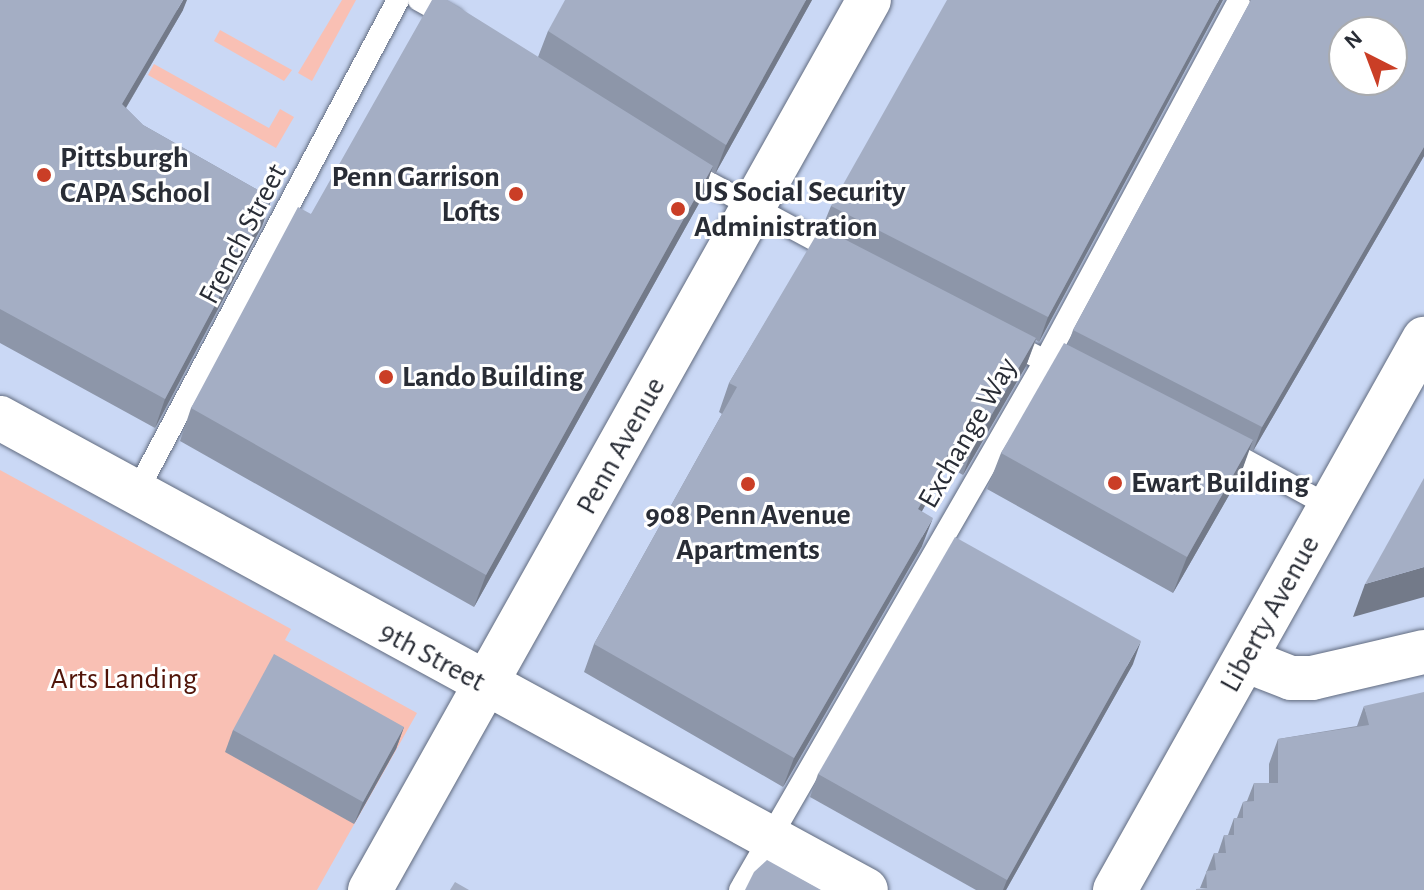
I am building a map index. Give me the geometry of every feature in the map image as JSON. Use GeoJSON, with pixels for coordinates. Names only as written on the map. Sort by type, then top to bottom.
{"type":"FeatureCollection","features":[{"type":"Feature","properties":{"kind":"street","name":"Penn Avenue"},"geometry":{"type":"LineString","coordinates":[[370,890],[869,0]]}},
{"type":"Feature","properties":{"kind":"street","name":"Liberty Avenue"},"geometry":{"type":"LineString","coordinates":[[1115,890],[1424,339]]}},
{"type":"Feature","properties":{"kind":"street","name":"9th Street"},"geometry":{"type":"LineString","coordinates":[[0,418],[866,890]]}},
{"type":"Feature","properties":{"kind":"street"},"geometry":{"type":"LineString","coordinates":[[1245,660],[1291,678],[1312,678],[1424,652]]}},
{"type":"Feature","properties":{"kind":"lane","name":"French Street"},"geometry":{"type":"LineString","coordinates":[[136,493],[398,0]]}},
{"type":"Feature","properties":{"kind":"lane"},"geometry":{"type":"LineString","coordinates":[[419,0],[473,30]]}},
{"type":"Feature","properties":{"kind":"lane","name":"Exchange Way"},"geometry":{"type":"LineString","coordinates":[[740,890],[1045,361],[1239,0]]}},
{"type":"Feature","properties":{"kind":"lane"},"geometry":{"type":"LineString","coordinates":[[656,151],[754,210],[865,267]]}},
{"type":"Feature","properties":{"kind":"lane"},"geometry":{"type":"LineString","coordinates":[[976,325],[1102,389]]}},
{"type":"Feature","properties":{"kind":"lane"},"geometry":{"type":"LineString","coordinates":[[1202,438],[1329,506]]}},
{"type":"Feature","properties":{"kind":"shaded area"},"geometry":{"type":"Polygon","coordinates":[[[0,0],[1424,0],[1424,890],[0,890],[0,0]]]}},
{"type":"Feature","properties":{"kind":"green space"},"geometry":{"type":"Polygon","coordinates":[[[342,0],[356,0],[312,81],[298,73],[342,0]]]}},
{"type":"Feature","properties":{"kind":"green space"},"geometry":{"type":"Polygon","coordinates":[[[220,30],[292,70],[284,81],[214,41],[220,30]]]}},
{"type":"Feature","properties":{"kind":"green space"},"geometry":{"type":"Polygon","coordinates":[[[154,64],[269,128],[280,109],[294,117],[276,148],[148,75],[154,64]]]}},
{"type":"Feature","properties":{"kind":"green space","name":"Arts Landing"},"geometry":{"type":"Polygon","coordinates":[[[0,470],[291,629],[285,640],[417,713],[317,890],[0,890],[0,470]]]}},
{"type":"Feature","properties":{"kind":"building"},"geometry":{"type":"Polygon","coordinates":[[[0,0],[183,0],[122,104],[143,125],[272,198],[165,399],[0,309],[0,0]]]}},
{"type":"Feature","properties":{"kind":"building"},"geometry":{"type":"Polygon","coordinates":[[[432,0],[447,0],[713,166],[486,575],[191,408],[298,207],[311,214],[432,0]]]}},
{"type":"Feature","properties":{"kind":"building"},"geometry":{"type":"Polygon","coordinates":[[[565,0],[806,0],[726,145],[548,31],[565,0]]]}},
{"type":"Feature","properties":{"kind":"building"},"geometry":{"type":"Polygon","coordinates":[[[947,0],[1219,0],[1048,317],[831,206],[947,0]]]}},
{"type":"Feature","properties":{"kind":"building"},"geometry":{"type":"Polygon","coordinates":[[[1251,0],[1424,0],[1424,147],[1262,427],[1073,330],[1251,0]]]}},
{"type":"Feature","properties":{"kind":"building"},"geometry":{"type":"Polygon","coordinates":[[[821,227],[1036,338],[973,447],[957,438],[918,509],[933,518],[794,758],[594,644],[737,387],[729,383],[821,227]]]}},
{"type":"Feature","properties":{"kind":"building","name":"Ewart Building"},"geometry":{"type":"Polygon","coordinates":[[[1064,343],[1253,440],[1187,557],[1001,453],[1064,343]]]}},
{"type":"Feature","properties":{"kind":"building"},"geometry":{"type":"Polygon","coordinates":[[[1424,478],[1424,567],[1365,584],[1424,478]]]}},
{"type":"Feature","properties":{"kind":"building"},"geometry":{"type":"Polygon","coordinates":[[[955,537],[1141,641],[1007,880],[818,774],[955,537]]]}},
{"type":"Feature","properties":{"kind":"building"},"geometry":{"type":"Polygon","coordinates":[[[274,654],[404,727],[363,802],[233,730],[274,654]]]}},
{"type":"Feature","properties":{"kind":"building"},"geometry":{"type":"Polygon","coordinates":[[[1424,692],[1424,890],[1196,890],[1207,888],[1206,871],[1216,870],[1214,853],[1226,853],[1224,835],[1234,835],[1234,818],[1243,818],[1243,802],[1254,801],[1254,783],[1278,783],[1278,739],[1369,725],[1364,706],[1424,692]]]}},
{"type":"Feature","properties":{"kind":"building"},"geometry":{"type":"Polygon","coordinates":[[[767,860],[821,890],[745,890],[754,872],[767,860]]]}},
{"type":"Feature","properties":{"kind":"building"},"geometry":{"type":"Polygon","coordinates":[[[455,882],[469,890],[450,890],[455,882]]]}},
{"type":"Feature","properties":{"kind":"place","name":"Pittsburgh CAPA School"},"geometry":{"type":"Point","coordinates":[44,175]}},
{"type":"Feature","properties":{"kind":"place","name":"Penn Garrison Lofts"},"geometry":{"type":"Point","coordinates":[516,194]}},
{"type":"Feature","properties":{"kind":"place","name":"US Social Security Administration"},"geometry":{"type":"Point","coordinates":[678,209]}},
{"type":"Feature","properties":{"kind":"place","name":"Lando Building"},"geometry":{"type":"Point","coordinates":[386,377]}},
{"type":"Feature","properties":{"kind":"place","name":"Ewart Building"},"geometry":{"type":"Point","coordinates":[1115,483]}},
{"type":"Feature","properties":{"kind":"place","name":"908 Penn Avenue Apartments"},"geometry":{"type":"Point","coordinates":[748,484]}}]}
